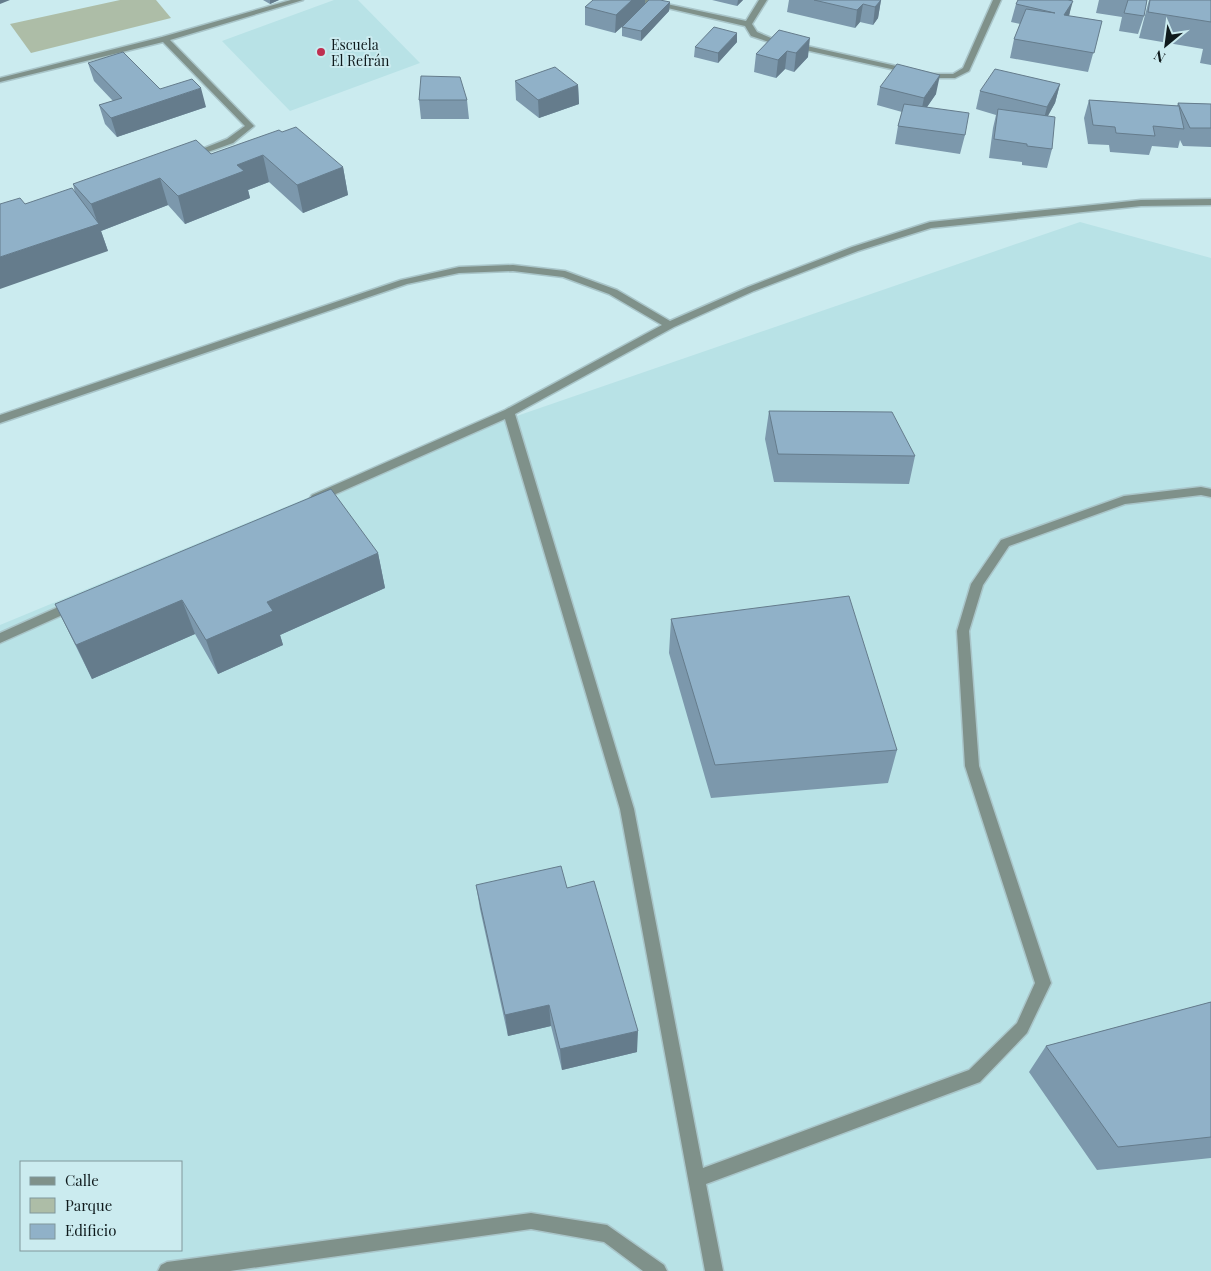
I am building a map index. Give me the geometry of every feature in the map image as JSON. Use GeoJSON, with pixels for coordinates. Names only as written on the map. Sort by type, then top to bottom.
{"type":"FeatureCollection","features":[{"type":"Feature","properties":{"kind":"street"},"geometry":{"type":"LineString","coordinates":[[0,80],[165,39],[299,0]]}},
{"type":"Feature","properties":{"kind":"street"},"geometry":{"type":"LineString","coordinates":[[638,0],[748,24],[754,34],[769,40],[932,76],[955,76],[966,70],[997,0]]}},
{"type":"Feature","properties":{"kind":"street"},"geometry":{"type":"LineString","coordinates":[[748,24],[763,0]]}},
{"type":"Feature","properties":{"kind":"street"},"geometry":{"type":"LineString","coordinates":[[165,39],[250,126],[240,137],[224,145],[177,159]]}},
{"type":"Feature","properties":{"kind":"street"},"geometry":{"type":"LineString","coordinates":[[303,504],[509,413],[670,325],[750,289],[855,249],[930,225],[1141,203],[1211,202]]}},
{"type":"Feature","properties":{"kind":"street"},"geometry":{"type":"LineString","coordinates":[[0,420],[404,282],[459,270],[513,268],[565,274],[613,292],[670,325]]}},
{"type":"Feature","properties":{"kind":"street"},"geometry":{"type":"LineString","coordinates":[[509,413],[627,809],[714,1271]]}},
{"type":"Feature","properties":{"kind":"street"},"geometry":{"type":"LineString","coordinates":[[697,1179],[974,1076],[1022,1028],[1043,982],[972,766],[963,631],[977,584],[1005,542],[1124,500],[1200,490],[1211,493]]}},
{"type":"Feature","properties":{"kind":"street"},"geometry":{"type":"LineString","coordinates":[[0,638],[86,600]]}},
{"type":"Feature","properties":{"kind":"street"},"geometry":{"type":"LineString","coordinates":[[167,1271],[531,1221],[607,1234],[658,1271]]}},
{"type":"Feature","properties":{"kind":"shaded area","name":"Escuela El Refrán"},"geometry":{"type":"Polygon","coordinates":[[[334,0],[358,0],[420,63],[290,111],[222,41],[334,0]]]}},
{"type":"Feature","properties":{"kind":"shaded area"},"geometry":{"type":"Polygon","coordinates":[[[1080,222],[1211,258],[1211,1271],[0,1271],[0,625],[447,440],[1080,222]]]}},
{"type":"Feature","properties":{"kind":"green space"},"geometry":{"type":"Polygon","coordinates":[[[120,0],[156,0],[171,18],[31,53],[10,24],[120,0]]]}},
{"type":"Feature","properties":{"kind":"building"},"geometry":{"type":"Polygon","coordinates":[[[593,0],[632,0],[616,15],[585,7],[593,0]]]}},
{"type":"Feature","properties":{"kind":"building"},"geometry":{"type":"Polygon","coordinates":[[[649,0],[670,2],[641,31],[622,27],[649,0]]]}},
{"type":"Feature","properties":{"kind":"building"},"geometry":{"type":"Polygon","coordinates":[[[814,0],[881,0],[875,7],[863,4],[857,10],[814,0]]]}},
{"type":"Feature","properties":{"kind":"building"},"geometry":{"type":"Polygon","coordinates":[[[1018,0],[1073,1],[1064,15],[1102,21],[1094,53],[1014,39],[1026,9],[1055,13],[1016,4],[1018,0]]]}},
{"type":"Feature","properties":{"kind":"building"},"geometry":{"type":"Polygon","coordinates":[[[1128,0],[1147,0],[1144,16],[1124,13],[1128,0]]]}},
{"type":"Feature","properties":{"kind":"building"},"geometry":{"type":"Polygon","coordinates":[[[1150,0],[1211,0],[1211,22],[1148,12],[1150,0]]]}},
{"type":"Feature","properties":{"kind":"building"},"geometry":{"type":"Polygon","coordinates":[[[714,27],[737,33],[718,53],[695,47],[714,27]]]}},
{"type":"Feature","properties":{"kind":"building"},"geometry":{"type":"Polygon","coordinates":[[[779,30],[810,38],[796,53],[787,51],[778,60],[756,54],[779,30]]]}},
{"type":"Feature","properties":{"kind":"building"},"geometry":{"type":"Polygon","coordinates":[[[123,52],[160,89],[192,79],[201,88],[111,118],[99,105],[122,98],[88,63],[123,52]]]}},
{"type":"Feature","properties":{"kind":"building"},"geometry":{"type":"Polygon","coordinates":[[[897,64],[940,75],[924,98],[880,87],[897,64]]]}},
{"type":"Feature","properties":{"kind":"building"},"geometry":{"type":"Polygon","coordinates":[[[555,67],[578,85],[538,100],[515,81],[555,67]]]}},
{"type":"Feature","properties":{"kind":"building"},"geometry":{"type":"Polygon","coordinates":[[[995,69],[1060,84],[1047,107],[980,91],[995,69]]]}},
{"type":"Feature","properties":{"kind":"building"},"geometry":{"type":"Polygon","coordinates":[[[421,76],[460,77],[467,100],[419,100],[421,76]]]}},
{"type":"Feature","properties":{"kind":"building"},"geometry":{"type":"Polygon","coordinates":[[[1089,100],[1179,106],[1184,129],[1153,126],[1155,136],[1116,133],[1115,127],[1093,125],[1089,100]]]}},
{"type":"Feature","properties":{"kind":"building"},"geometry":{"type":"Polygon","coordinates":[[[1178,103],[1211,104],[1211,128],[1190,128],[1178,103]]]}},
{"type":"Feature","properties":{"kind":"building"},"geometry":{"type":"Polygon","coordinates":[[[904,104],[969,113],[965,135],[898,126],[904,104]]]}},
{"type":"Feature","properties":{"kind":"building"},"geometry":{"type":"Polygon","coordinates":[[[998,109],[1055,117],[1052,149],[994,139],[998,109]]]}},
{"type":"Feature","properties":{"kind":"building"},"geometry":{"type":"Polygon","coordinates":[[[296,127],[343,167],[297,185],[263,155],[237,165],[244,171],[178,196],[160,178],[91,204],[73,184],[196,140],[211,154],[279,130],[282,132],[296,127]]]}},
{"type":"Feature","properties":{"kind":"building"},"geometry":{"type":"Polygon","coordinates":[[[72,188],[99,224],[0,257],[0,204],[20,198],[25,204],[72,188]]]}},
{"type":"Feature","properties":{"kind":"building"},"geometry":{"type":"Polygon","coordinates":[[[769,411],[892,412],[915,456],[778,454],[769,411]]]}},
{"type":"Feature","properties":{"kind":"building"},"geometry":{"type":"Polygon","coordinates":[[[331,489],[378,553],[267,602],[273,611],[206,640],[182,600],[76,645],[55,604],[331,489]]]}},
{"type":"Feature","properties":{"kind":"building"},"geometry":{"type":"Polygon","coordinates":[[[849,596],[897,750],[715,765],[671,619],[849,596]]]}},
{"type":"Feature","properties":{"kind":"building"},"geometry":{"type":"Polygon","coordinates":[[[561,866],[567,888],[594,881],[638,1031],[560,1049],[549,1005],[505,1015],[476,885],[561,866]]]}},
{"type":"Feature","properties":{"kind":"building"},"geometry":{"type":"Polygon","coordinates":[[[1211,1002],[1211,1137],[1118,1147],[1046,1046],[1211,1002]]]}},
{"type":"Feature","properties":{"kind":"place","name":"Escuela El Refrán"},"geometry":{"type":"Point","coordinates":[321,52]}}]}
